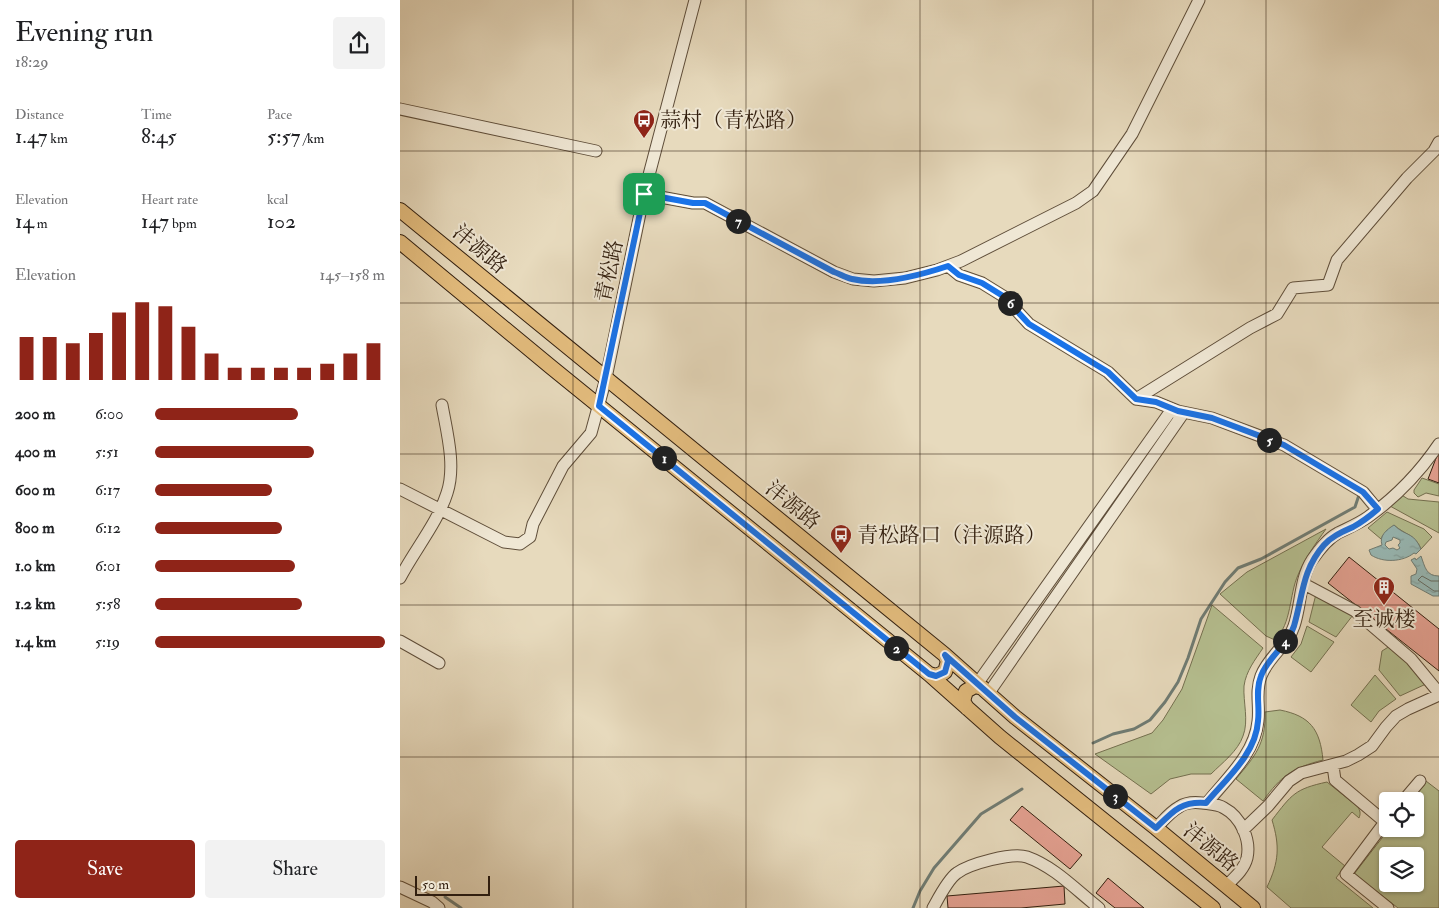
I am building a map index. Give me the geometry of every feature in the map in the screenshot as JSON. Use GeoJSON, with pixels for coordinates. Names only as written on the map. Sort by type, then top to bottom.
{"type":"FeatureCollection","features":[{"type":"Feature","properties":{"kind":"main road","name":"沣源路"},"geometry":{"type":"LineString","coordinates":[[400,210],[945,655],[1022,723],[1156,828],[1253,908]]}},
{"type":"Feature","properties":{"kind":"main road"},"geometry":{"type":"LineString","coordinates":[[400,242],[929,674],[1000,737],[1213,908]]}},
{"type":"Feature","properties":{"kind":"main road"},"geometry":{"type":"LineString","coordinates":[[929,674],[936,676],[945,672],[948,661],[945,655]]}},
{"type":"Feature","properties":{"kind":"main road"},"geometry":{"type":"LineString","coordinates":[[967,708],[963,698],[966,691],[975,686],[983,689]]}},
{"type":"Feature","properties":{"kind":"street","name":"青松路"},"geometry":{"type":"LineString","coordinates":[[400,488],[504,542],[520,544],[530,537],[534,524],[563,466],[591,433],[606,378],[644,194],[695,0]]}},
{"type":"Feature","properties":{"kind":"street"},"geometry":{"type":"LineString","coordinates":[[644,194],[693,203],[705,203],[834,272],[853,279],[874,281],[905,278],[961,262],[1076,203],[1093,190],[1132,134],[1199,0]]}},
{"type":"Feature","properties":{"kind":"street"},"geometry":{"type":"LineString","coordinates":[[400,109],[596,151]]}},
{"type":"Feature","properties":{"kind":"street"},"geometry":{"type":"LineString","coordinates":[[1136,399],[1250,328],[1277,314],[1293,288],[1328,284],[1337,260],[1407,178],[1434,151],[1439,142]]}},
{"type":"Feature","properties":{"kind":"street"},"geometry":{"type":"LineString","coordinates":[[948,266],[959,275],[982,283],[1003,296],[1029,324],[1108,372],[1136,399],[1156,402],[1178,411],[1212,418],[1284,445],[1363,492],[1378,509]]}},
{"type":"Feature","properties":{"kind":"street"},"geometry":{"type":"LineString","coordinates":[[400,578],[448,492],[450,453],[442,405]]}},
{"type":"Feature","properties":{"kind":"street"},"geometry":{"type":"LineString","coordinates":[[983,689],[1182,415],[1178,411]]}},
{"type":"Feature","properties":{"kind":"street"},"geometry":{"type":"LineString","coordinates":[[1206,803],[1250,750],[1256,737],[1258,721],[1257,689],[1261,675],[1270,659],[1294,628],[1310,562],[1325,543],[1378,509],[1412,479],[1426,464],[1439,444]]}},
{"type":"Feature","properties":{"kind":"street"},"geometry":{"type":"LineString","coordinates":[[1243,830],[1268,806],[1289,781],[1301,773],[1346,761],[1372,746],[1396,716],[1439,694],[1411,659],[1362,617],[1304,584]]}},
{"type":"Feature","properties":{"kind":"street"},"geometry":{"type":"LineString","coordinates":[[400,642],[439,663]]}},
{"type":"Feature","properties":{"kind":"street"},"geometry":{"type":"LineString","coordinates":[[1333,766],[1335,780],[1379,815]]}},
{"type":"Feature","properties":{"kind":"street"},"geometry":{"type":"LineString","coordinates":[[1411,792],[1420,781]]}},
{"type":"Feature","properties":{"kind":"street"},"geometry":{"type":"LineString","coordinates":[[1156,828],[1180,806],[1195,802],[1224,807],[1234,815],[1247,841],[1247,858],[1243,868],[1226,886]]}},
{"type":"Feature","properties":{"kind":"street"},"geometry":{"type":"LineString","coordinates":[[1379,830],[1346,874],[1388,908]]}},
{"type":"Feature","properties":{"kind":"street"},"geometry":{"type":"LineString","coordinates":[[933,908],[956,873],[989,859],[1025,856],[1052,870],[1099,908]]}},
{"type":"Feature","properties":{"kind":"street"},"geometry":{"type":"LineString","coordinates":[[400,887],[432,902],[439,908]]}},
{"type":"Feature","properties":{"kind":"green space"},"geometry":{"type":"Polygon","coordinates":[[[1422,478],[1439,484],[1439,496],[1426,493],[1418,497],[1414,493],[1422,478]]]}},
{"type":"Feature","properties":{"kind":"green space"},"geometry":{"type":"Polygon","coordinates":[[[1400,494],[1408,499],[1439,502],[1439,533],[1390,506],[1400,494]]]}},
{"type":"Feature","properties":{"kind":"green space"},"geometry":{"type":"Polygon","coordinates":[[[1387,512],[1424,529],[1432,537],[1421,549],[1413,537],[1394,525],[1381,539],[1368,528],[1387,512]]]}},
{"type":"Feature","properties":{"kind":"green space"},"geometry":{"type":"Polygon","coordinates":[[[1326,529],[1301,569],[1295,583],[1287,617],[1275,640],[1266,636],[1220,594],[1247,572],[1326,529]]]}},
{"type":"Feature","properties":{"kind":"green space"},"geometry":{"type":"Polygon","coordinates":[[[1316,594],[1353,615],[1336,637],[1309,622],[1316,594]]]}},
{"type":"Feature","properties":{"kind":"green space"},"geometry":{"type":"Polygon","coordinates":[[[1212,605],[1263,648],[1251,666],[1245,681],[1245,730],[1234,752],[1211,774],[1191,774],[1170,779],[1151,794],[1095,754],[1152,733],[1163,720],[1182,689],[1212,605]]]}},
{"type":"Feature","properties":{"kind":"green space"},"geometry":{"type":"Polygon","coordinates":[[[1307,626],[1334,642],[1311,672],[1291,657],[1301,644],[1307,626]]]}},
{"type":"Feature","properties":{"kind":"green space"},"geometry":{"type":"Polygon","coordinates":[[[1390,646],[1426,684],[1400,696],[1379,670],[1382,651],[1390,646]]]}},
{"type":"Feature","properties":{"kind":"green space"},"geometry":{"type":"Polygon","coordinates":[[[1375,675],[1396,699],[1379,711],[1371,722],[1351,705],[1375,675]]]}},
{"type":"Feature","properties":{"kind":"green space"},"geometry":{"type":"Polygon","coordinates":[[[1280,710],[1299,716],[1312,726],[1322,749],[1323,760],[1303,766],[1288,774],[1263,801],[1236,779],[1258,749],[1264,733],[1265,712],[1280,710]]]}},
{"type":"Feature","properties":{"kind":"green space"},"geometry":{"type":"Polygon","coordinates":[[[1426,781],[1439,791],[1439,908],[1398,908],[1354,874],[1383,837],[1424,837],[1424,792],[1418,792],[1426,781]]]}},
{"type":"Feature","properties":{"kind":"green space"},"geometry":{"type":"Polygon","coordinates":[[[1327,782],[1358,807],[1360,813],[1359,818],[1352,812],[1322,847],[1345,866],[1336,878],[1373,908],[1291,908],[1267,887],[1274,870],[1277,854],[1272,820],[1295,794],[1308,787],[1327,782]]]}},
{"type":"Feature","properties":{"kind":"water"},"geometry":{"type":"Polygon","coordinates":[[[1394,525],[1415,539],[1421,549],[1416,554],[1414,553],[1399,560],[1381,559],[1371,555],[1369,550],[1382,545],[1382,536],[1394,525]],[[1393,537],[1385,545],[1389,549],[1397,550],[1400,548],[1398,545],[1400,540],[1393,537]]]}},
{"type":"Feature","properties":{"kind":"water"},"geometry":{"type":"Polygon","coordinates":[[[1421,556],[1429,573],[1439,576],[1439,596],[1433,596],[1411,584],[1411,576],[1416,574],[1417,569],[1411,560],[1415,558],[1416,560],[1421,556]]]}},
{"type":"Feature","properties":{"kind":"building"},"geometry":{"type":"Polygon","coordinates":[[[1439,453],[1439,483],[1428,479],[1439,453]]]}},
{"type":"Feature","properties":{"kind":"building","name":"至诚楼"},"geometry":{"type":"Polygon","coordinates":[[[1349,557],[1439,629],[1439,671],[1328,583],[1349,557]]]}},
{"type":"Feature","properties":{"kind":"building"},"geometry":{"type":"Polygon","coordinates":[[[1022,806],[1082,855],[1070,869],[1010,820],[1022,806]]]}},
{"type":"Feature","properties":{"kind":"building"},"geometry":{"type":"Polygon","coordinates":[[[1108,878],[1144,908],[1115,908],[1096,893],[1108,878]]]}},
{"type":"Feature","properties":{"kind":"building"},"geometry":{"type":"Polygon","coordinates":[[[1064,886],[1065,904],[1021,908],[948,908],[947,896],[1064,886]]]}},
{"type":"Feature","properties":{"kind":"waterway"},"geometry":{"type":"LineString","coordinates":[[1093,743],[1113,734],[1134,729],[1150,720],[1165,702],[1178,682],[1201,619],[1225,582],[1238,568],[1261,559],[1355,507],[1360,492]]}},
{"type":"Feature","properties":{"kind":"waterway"},"geometry":{"type":"LineString","coordinates":[[913,908],[920,891],[934,868],[981,814],[1022,789]]}},
{"type":"Feature","properties":{"kind":"waterway"},"geometry":{"type":"LineString","coordinates":[[445,897],[461,908]]}},
{"type":"Feature","properties":{"kind":"place","name":"蒜村（青松路）"},"geometry":{"type":"Point","coordinates":[644,139]}},
{"type":"Feature","properties":{"kind":"place","name":"青松路口（沣源路）"},"geometry":{"type":"Point","coordinates":[841,554]}},
{"type":"Feature","properties":{"kind":"place","name":"至诚楼"},"geometry":{"type":"Point","coordinates":[1384,606]}},
{"type":"Feature","properties":{"kind":"route"},"geometry":{"type":"LineString","coordinates":[[644,194],[693,203],[705,203],[834,272],[853,279],[874,281],[905,278],[948,266],[959,275],[982,283],[1003,296],[1029,324],[1108,372],[1136,399],[1156,402],[1178,411],[1212,418],[1284,445],[1363,492],[1378,509],[1325,543],[1310,562],[1302,588],[1294,628],[1270,659],[1261,675],[1257,689],[1258,721],[1256,737],[1250,750],[1206,803],[1195,802],[1180,806],[1156,828],[1015,717],[945,655],[948,665],[945,672],[939,676],[929,674],[872,630],[599,406],[644,194]]}}]}
